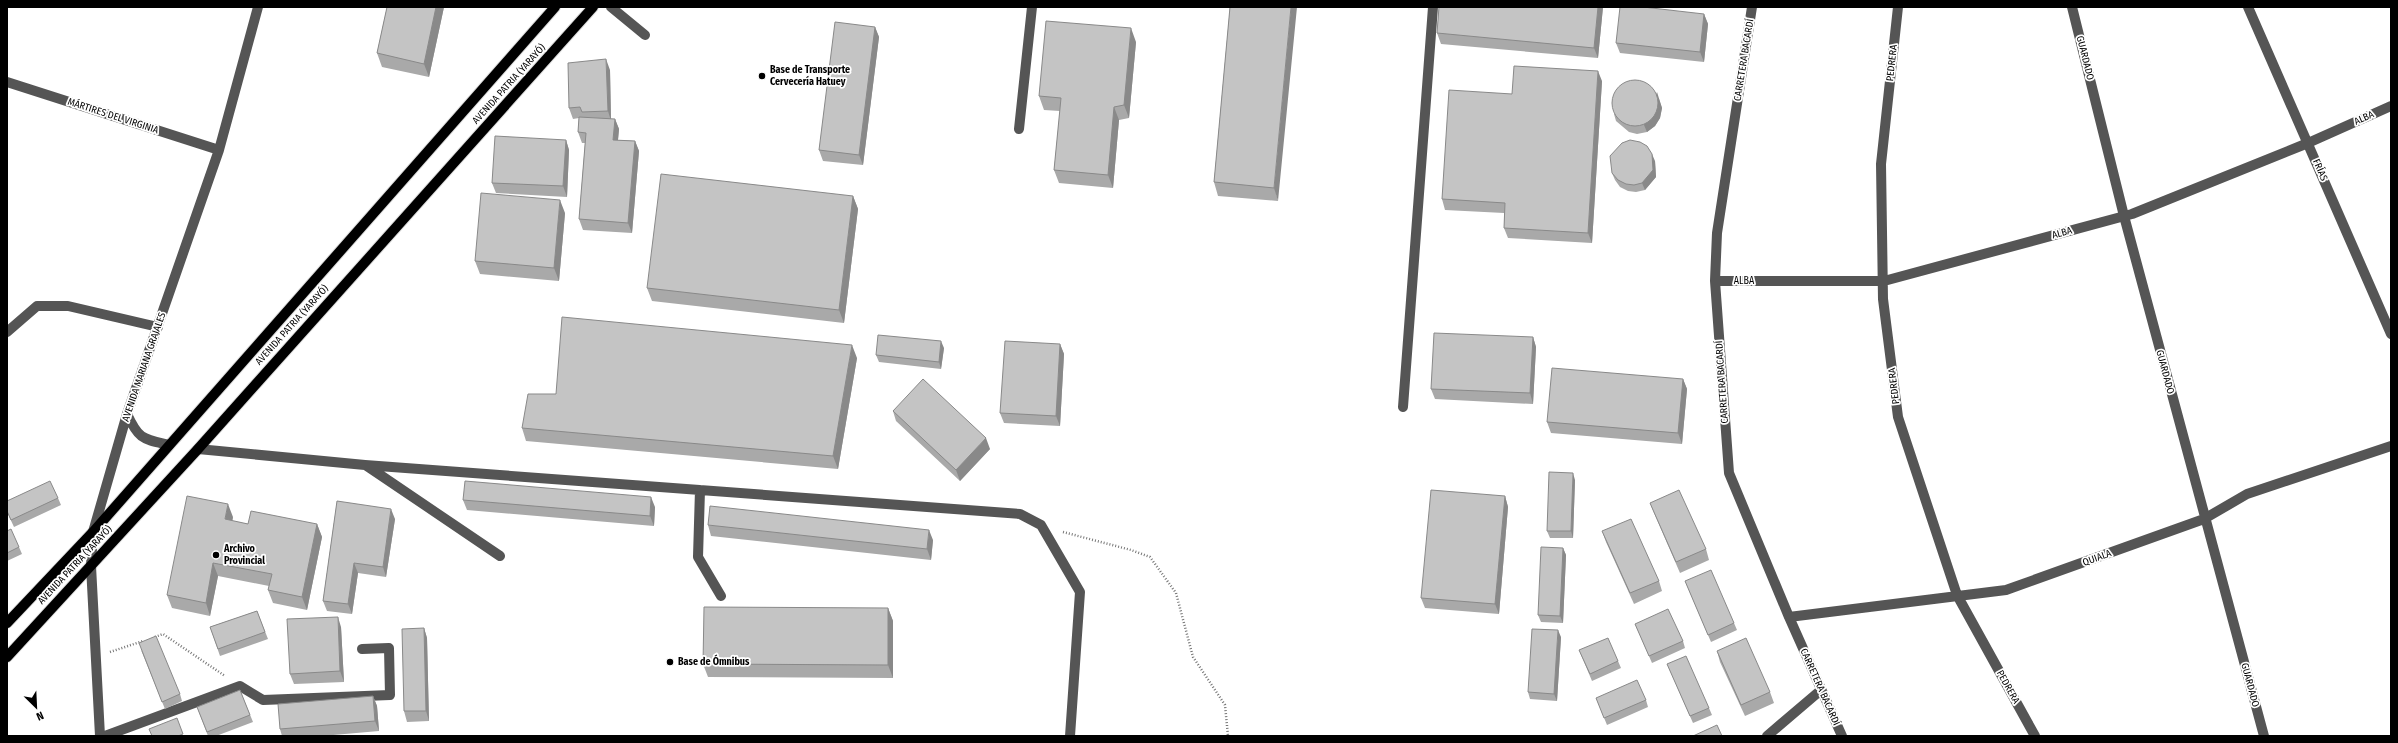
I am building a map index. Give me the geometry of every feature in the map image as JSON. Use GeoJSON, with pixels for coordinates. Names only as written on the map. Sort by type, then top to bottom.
{"type":"FeatureCollection","features":[{"type":"Feature","properties":{"kind":"main road","name":"AVENIDA PATRIA (YARAYÓ)"},"geometry":{"type":"LineString","coordinates":[[7,624],[93,532],[555,7]]}},
{"type":"Feature","properties":{"kind":"main road","name":"AVENIDA PATRIA (YARAYÓ)"},"geometry":{"type":"LineString","coordinates":[[7,657],[198,449],[593,7]]}},
{"type":"Feature","properties":{"kind":"street","name":"AVENIDA MARIANA GRAJALES"},"geometry":{"type":"LineString","coordinates":[[100,736],[91,566],[93,532],[127,414],[219,150],[258,7]]}},
{"type":"Feature","properties":{"kind":"street"},"geometry":{"type":"LineString","coordinates":[[611,7],[645,35]]}},
{"type":"Feature","properties":{"kind":"street"},"geometry":{"type":"LineString","coordinates":[[1019,129],[1032,7]]}},
{"type":"Feature","properties":{"kind":"street"},"geometry":{"type":"LineString","coordinates":[[1403,407],[1433,7]]}},
{"type":"Feature","properties":{"kind":"street","name":"CARRETERA BACARDÍ"},"geometry":{"type":"LineString","coordinates":[[1752,7],[1717,233],[1715,281],[1729,473],[1788,617],[1842,736]]}},
{"type":"Feature","properties":{"kind":"street","name":"PEDRERA"},"geometry":{"type":"LineString","coordinates":[[1898,7],[1881,164],[1884,282],[1883,299],[1898,417],[1957,595],[2035,736]]}},
{"type":"Feature","properties":{"kind":"street","name":"GUARDADO"},"geometry":{"type":"LineString","coordinates":[[2072,7],[2124,216],[2204,520],[2264,736]]}},
{"type":"Feature","properties":{"kind":"street","name":"FRÍAS"},"geometry":{"type":"LineString","coordinates":[[2248,7],[2391,334]]}},
{"type":"Feature","properties":{"kind":"street","name":"MÁRTIRES DEL VIRGINIA"},"geometry":{"type":"LineString","coordinates":[[7,82],[219,150]]}},
{"type":"Feature","properties":{"kind":"street","name":"ALBA"},"geometry":{"type":"LineString","coordinates":[[1715,281],[1884,282],[2124,216],[2308,143],[2391,106]]}},
{"type":"Feature","properties":{"kind":"street"},"geometry":{"type":"LineString","coordinates":[[7,332],[37,306],[68,306],[158,327]]}},
{"type":"Feature","properties":{"kind":"street"},"geometry":{"type":"LineString","coordinates":[[127,414],[136,433],[147,440],[169,445]]}},
{"type":"Feature","properties":{"kind":"street","name":"QUIALA"},"geometry":{"type":"LineString","coordinates":[[1788,617],[2006,590],[2204,520],[2247,494],[2391,446]]}},
{"type":"Feature","properties":{"kind":"street"},"geometry":{"type":"LineString","coordinates":[[198,449],[365,465],[1020,514],[1041,525],[1080,592],[1070,736]]}},
{"type":"Feature","properties":{"kind":"street"},"geometry":{"type":"LineString","coordinates":[[365,465],[500,556]]}},
{"type":"Feature","properties":{"kind":"street"},"geometry":{"type":"LineString","coordinates":[[700,490],[698,557],[721,596]]}},
{"type":"Feature","properties":{"kind":"street"},"geometry":{"type":"LineString","coordinates":[[105,736],[240,686],[263,700],[390,695],[389,648],[362,649]]}},
{"type":"Feature","properties":{"kind":"street"},"geometry":{"type":"LineString","coordinates":[[1767,736],[1821,690]]}},
{"type":"Feature","properties":{"kind":"path"},"geometry":{"type":"LineString","coordinates":[[1041,525],[1131,550],[1150,557],[1176,593],[1193,657],[1225,705],[1228,736]]}},
{"type":"Feature","properties":{"kind":"path"},"geometry":{"type":"LineString","coordinates":[[96,657],[163,634],[240,686]]}},
{"type":"Feature","properties":{"kind":"building"},"geometry":{"type":"Polygon","coordinates":[[[387,7],[436,7],[424,64],[377,53],[387,7]]]}},
{"type":"Feature","properties":{"kind":"building"},"geometry":{"type":"Polygon","coordinates":[[[1230,7],[1291,7],[1274,188],[1214,182],[1230,7]]]}},
{"type":"Feature","properties":{"kind":"building"},"geometry":{"type":"Polygon","coordinates":[[[1439,7],[1598,7],[1594,48],[1437,33],[1439,7]]]}},
{"type":"Feature","properties":{"kind":"building"},"geometry":{"type":"Polygon","coordinates":[[[1620,7],[1643,7],[1704,14],[1700,52],[1616,43],[1620,7]]]}},
{"type":"Feature","properties":{"kind":"building"},"geometry":{"type":"Polygon","coordinates":[[[1046,21],[1131,28],[1124,105],[1114,107],[1108,175],[1054,170],[1061,98],[1039,96],[1046,21]]]}},
{"type":"Feature","properties":{"kind":"building"},"geometry":{"type":"Polygon","coordinates":[[[835,22],[875,27],[859,155],[819,150],[835,22]]]}},
{"type":"Feature","properties":{"kind":"building"},"geometry":{"type":"Polygon","coordinates":[[[606,59],[608,111],[582,112],[580,107],[569,108],[568,63],[606,59]]]}},
{"type":"Feature","properties":{"kind":"building"},"geometry":{"type":"Polygon","coordinates":[[[1514,66],[1598,71],[1588,233],[1504,228],[1505,203],[1442,199],[1449,90],[1512,94],[1514,66]]]}},
{"type":"Feature","properties":{"kind":"building"},"geometry":{"type":"Polygon","coordinates":[[[1630,80],[1640,80],[1652,86],[1657,94],[1657,112],[1652,120],[1644,125],[1630,126],[1622,123],[1615,116],[1612,108],[1612,98],[1615,90],[1622,83],[1630,80]]]}},
{"type":"Feature","properties":{"kind":"building"},"geometry":{"type":"Polygon","coordinates":[[[579,117],[615,119],[613,140],[635,141],[628,223],[579,219],[586,133],[578,132],[579,117]]]}},
{"type":"Feature","properties":{"kind":"building"},"geometry":{"type":"Polygon","coordinates":[[[495,136],[566,140],[563,186],[492,183],[495,136]]]}},
{"type":"Feature","properties":{"kind":"building"},"geometry":{"type":"Polygon","coordinates":[[[1630,140],[1640,142],[1647,146],[1652,154],[1653,170],[1642,183],[1634,185],[1626,184],[1618,180],[1612,173],[1610,156],[1622,143],[1630,140]]]}},
{"type":"Feature","properties":{"kind":"building"},"geometry":{"type":"Polygon","coordinates":[[[661,174],[853,196],[839,310],[647,288],[661,174]]]}},
{"type":"Feature","properties":{"kind":"building"},"geometry":{"type":"Polygon","coordinates":[[[481,193],[560,200],[554,268],[475,261],[481,193]]]}},
{"type":"Feature","properties":{"kind":"building"},"geometry":{"type":"Polygon","coordinates":[[[562,317],[852,345],[833,456],[522,428],[528,394],[556,394],[562,317]]]}},
{"type":"Feature","properties":{"kind":"building"},"geometry":{"type":"Polygon","coordinates":[[[1434,333],[1533,337],[1530,393],[1431,389],[1434,333]]]}},
{"type":"Feature","properties":{"kind":"building"},"geometry":{"type":"Polygon","coordinates":[[[878,335],[941,341],[939,362],[876,355],[878,335]]]}},
{"type":"Feature","properties":{"kind":"building"},"geometry":{"type":"Polygon","coordinates":[[[1005,341],[1060,344],[1056,416],[1000,413],[1005,341]]]}},
{"type":"Feature","properties":{"kind":"building"},"geometry":{"type":"Polygon","coordinates":[[[1552,368],[1683,379],[1678,433],[1547,422],[1552,368]]]}},
{"type":"Feature","properties":{"kind":"building"},"geometry":{"type":"Polygon","coordinates":[[[923,379],[986,438],[956,470],[893,411],[923,379]]]}},
{"type":"Feature","properties":{"kind":"building"},"geometry":{"type":"Polygon","coordinates":[[[1549,472],[1573,473],[1571,531],[1547,531],[1549,472]]]}},
{"type":"Feature","properties":{"kind":"building"},"geometry":{"type":"Polygon","coordinates":[[[50,481],[58,498],[11,520],[7,511],[7,501],[50,481]]]}},
{"type":"Feature","properties":{"kind":"building"},"geometry":{"type":"Polygon","coordinates":[[[465,481],[651,497],[650,516],[463,500],[465,481]]]}},
{"type":"Feature","properties":{"kind":"building"},"geometry":{"type":"Polygon","coordinates":[[[1431,490],[1505,496],[1495,604],[1421,598],[1431,490]]]}},
{"type":"Feature","properties":{"kind":"building"},"geometry":{"type":"Polygon","coordinates":[[[1679,490],[1706,549],[1676,562],[1650,503],[1679,490]]]}},
{"type":"Feature","properties":{"kind":"building"},"geometry":{"type":"Polygon","coordinates":[[[187,496],[228,504],[225,519],[248,524],[251,511],[317,524],[302,597],[268,590],[272,574],[213,563],[206,603],[167,595],[187,496]]]}},
{"type":"Feature","properties":{"kind":"building"},"geometry":{"type":"Polygon","coordinates":[[[337,501],[391,509],[383,567],[354,563],[348,604],[323,601],[337,501]]]}},
{"type":"Feature","properties":{"kind":"building"},"geometry":{"type":"Polygon","coordinates":[[[710,506],[929,530],[927,549],[708,525],[710,506]]]}},
{"type":"Feature","properties":{"kind":"building"},"geometry":{"type":"Polygon","coordinates":[[[1631,519],[1659,581],[1630,593],[1602,531],[1631,519]]]}},
{"type":"Feature","properties":{"kind":"building"},"geometry":{"type":"Polygon","coordinates":[[[11,529],[19,547],[7,553],[7,531],[11,529]]]}},
{"type":"Feature","properties":{"kind":"building"},"geometry":{"type":"Polygon","coordinates":[[[1541,547],[1563,548],[1560,616],[1538,615],[1541,547]]]}},
{"type":"Feature","properties":{"kind":"building"},"geometry":{"type":"Polygon","coordinates":[[[1711,570],[1734,623],[1708,635],[1685,581],[1711,570]]]}},
{"type":"Feature","properties":{"kind":"building"},"geometry":{"type":"Polygon","coordinates":[[[704,607],[888,608],[888,665],[703,664],[704,607]]]}},
{"type":"Feature","properties":{"kind":"building"},"geometry":{"type":"Polygon","coordinates":[[[1668,609],[1683,641],[1649,656],[1635,624],[1668,609]]]}},
{"type":"Feature","properties":{"kind":"building"},"geometry":{"type":"Polygon","coordinates":[[[257,611],[265,632],[218,649],[210,627],[257,611]]]}},
{"type":"Feature","properties":{"kind":"building"},"geometry":{"type":"Polygon","coordinates":[[[338,617],[340,671],[290,674],[287,619],[338,617]]]}},
{"type":"Feature","properties":{"kind":"building"},"geometry":{"type":"Polygon","coordinates":[[[424,628],[426,711],[404,711],[402,629],[424,628]]]}},
{"type":"Feature","properties":{"kind":"building"},"geometry":{"type":"Polygon","coordinates":[[[1532,629],[1558,630],[1554,694],[1528,692],[1532,629]]]}},
{"type":"Feature","properties":{"kind":"building"},"geometry":{"type":"Polygon","coordinates":[[[156,636],[180,694],[162,702],[139,643],[156,636]]]}},
{"type":"Feature","properties":{"kind":"building"},"geometry":{"type":"Polygon","coordinates":[[[1608,638],[1618,661],[1590,674],[1579,650],[1608,638]]]}},
{"type":"Feature","properties":{"kind":"building"},"geometry":{"type":"Polygon","coordinates":[[[1746,638],[1770,692],[1741,705],[1717,651],[1746,638]]]}},
{"type":"Feature","properties":{"kind":"building"},"geometry":{"type":"Polygon","coordinates":[[[1686,656],[1709,708],[1690,716],[1667,664],[1686,656]]]}},
{"type":"Feature","properties":{"kind":"building"},"geometry":{"type":"Polygon","coordinates":[[[1637,680],[1646,700],[1604,718],[1596,698],[1637,680]]]}},
{"type":"Feature","properties":{"kind":"building"},"geometry":{"type":"Polygon","coordinates":[[[240,690],[250,715],[207,732],[197,707],[240,690]]]}},
{"type":"Feature","properties":{"kind":"building"},"geometry":{"type":"Polygon","coordinates":[[[373,696],[375,721],[280,729],[278,704],[373,696]]]}},
{"type":"Feature","properties":{"kind":"building"},"geometry":{"type":"Polygon","coordinates":[[[177,718],[183,734],[178,736],[152,736],[149,729],[177,718]]]}},
{"type":"Feature","properties":{"kind":"building"},"geometry":{"type":"Polygon","coordinates":[[[1717,725],[1722,736],[1693,736],[1717,725]]]}},
{"type":"Feature","properties":{"kind":"place","name":"Base de Transporte Cervecería Hatuey"},"geometry":{"type":"Point","coordinates":[762,76]}},
{"type":"Feature","properties":{"kind":"place","name":"Archivo Provincial"},"geometry":{"type":"Point","coordinates":[216,555]}},
{"type":"Feature","properties":{"kind":"place","name":"Base de Ómnibus"},"geometry":{"type":"Point","coordinates":[670,662]}}]}
